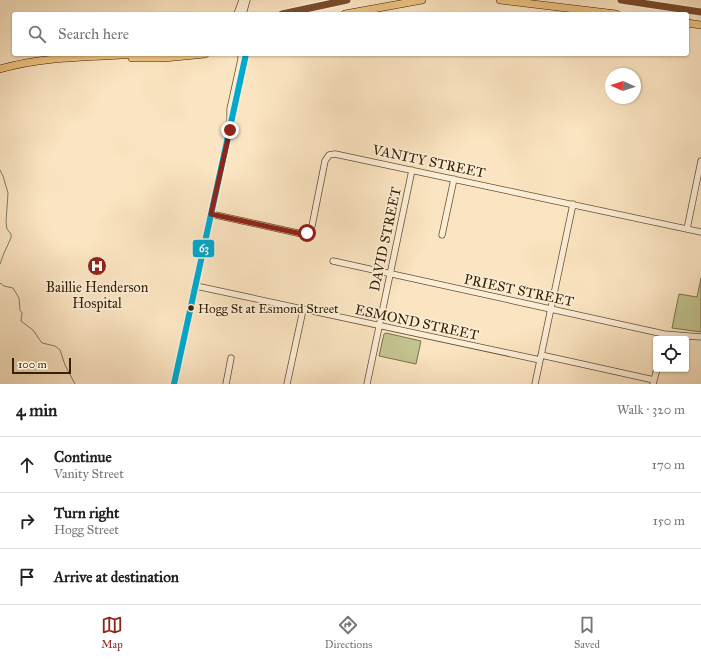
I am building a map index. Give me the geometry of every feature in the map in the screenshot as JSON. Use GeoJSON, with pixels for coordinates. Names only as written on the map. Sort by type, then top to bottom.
{"type":"FeatureCollection","features":[{"type":"Feature","properties":{"kind":"main road"},"geometry":{"type":"LineString","coordinates":[[356,12],[422,0]]}},
{"type":"Feature","properties":{"kind":"main road"},"geometry":{"type":"LineString","coordinates":[[500,0],[599,12]]}},
{"type":"Feature","properties":{"kind":"main road"},"geometry":{"type":"LineString","coordinates":[[367,12],[378,8]]}},
{"type":"Feature","properties":{"kind":"main road"},"geometry":{"type":"LineString","coordinates":[[689,23],[701,25]]}},
{"type":"Feature","properties":{"kind":"main road"},"geometry":{"type":"LineString","coordinates":[[0,69],[28,62],[44,60],[120,56],[149,58],[177,56]]}},
{"type":"Feature","properties":{"kind":"street"},"geometry":{"type":"LineString","coordinates":[[238,12],[242,0]]}},
{"type":"Feature","properties":{"kind":"street"},"geometry":{"type":"LineString","coordinates":[[244,12],[247,0]]}},
{"type":"Feature","properties":{"kind":"street"},"geometry":{"type":"LineString","coordinates":[[230,130],[230,109],[241,56]]}},
{"type":"Feature","properties":{"kind":"street"},"geometry":{"type":"LineString","coordinates":[[174,384],[246,56]]}},
{"type":"Feature","properties":{"kind":"street","name":"VANITY STREET"},"geometry":{"type":"LineString","coordinates":[[211,214],[302,234],[307,233],[312,226],[325,161],[329,155],[335,154],[701,232]]}},
{"type":"Feature","properties":{"kind":"street"},"geometry":{"type":"LineString","coordinates":[[687,228],[701,161]]}},
{"type":"Feature","properties":{"kind":"street","name":"DAVID STREET"},"geometry":{"type":"LineString","coordinates":[[367,384],[412,170]]}},
{"type":"Feature","properties":{"kind":"street"},"geometry":{"type":"LineString","coordinates":[[442,235],[454,179]]}},
{"type":"Feature","properties":{"kind":"street"},"geometry":{"type":"LineString","coordinates":[[535,384],[573,204]]}},
{"type":"Feature","properties":{"kind":"street","name":"PRIEST STREET"},"geometry":{"type":"LineString","coordinates":[[333,261],[551,308],[663,336]]}},
{"type":"Feature","properties":{"kind":"street","name":"ESMOND STREET"},"geometry":{"type":"LineString","coordinates":[[196,286],[303,310],[654,382]]}},
{"type":"Feature","properties":{"kind":"street"},"geometry":{"type":"LineString","coordinates":[[287,384],[303,310]]}},
{"type":"Feature","properties":{"kind":"street","name":"PRIEST STREET"},"geometry":{"type":"LineString","coordinates":[[689,337],[701,337]]}},
{"type":"Feature","properties":{"kind":"street"},"geometry":{"type":"LineString","coordinates":[[226,384],[231,358]]}},
{"type":"Feature","properties":{"kind":"street"},"geometry":{"type":"LineString","coordinates":[[654,382],[656,372]]}},
{"type":"Feature","properties":{"kind":"green space"},"geometry":{"type":"Polygon","coordinates":[[[701,278],[701,332],[672,328],[679,294],[697,297],[701,278]]]}},
{"type":"Feature","properties":{"kind":"green space"},"geometry":{"type":"Polygon","coordinates":[[[386,333],[421,341],[416,364],[379,356],[384,334],[386,333]]]}},
{"type":"Feature","properties":{"kind":"waterway"},"geometry":{"type":"LineString","coordinates":[[0,170],[8,193],[6,222],[7,229],[11,234],[11,238],[0,264]]}},
{"type":"Feature","properties":{"kind":"waterway"},"geometry":{"type":"LineString","coordinates":[[0,283],[4,286],[13,288],[19,298],[20,310],[22,313],[21,321],[33,330],[42,343],[55,346],[60,350],[65,365],[75,384]]}},
{"type":"Feature","properties":{"kind":"transit line"},"geometry":{"type":"LineString","coordinates":[[291,12],[347,0]]}},
{"type":"Feature","properties":{"kind":"transit line"},"geometry":{"type":"LineString","coordinates":[[621,0],[701,12]]}},
{"type":"Feature","properties":{"kind":"transit line","name":"63"},"geometry":{"type":"LineString","coordinates":[[174,384],[246,56]]}},
{"type":"Feature","properties":{"kind":"place","name":"Baillie Henderson Hospital"},"geometry":{"type":"Point","coordinates":[97,266]}},
{"type":"Feature","properties":{"kind":"place","name":"Hogg St at Esmond Street"},"geometry":{"type":"Point","coordinates":[191,308]}},
{"type":"Feature","properties":{"kind":"route"},"geometry":{"type":"LineString","coordinates":[[230,130],[211,214],[302,234],[307,233]]}}]}
